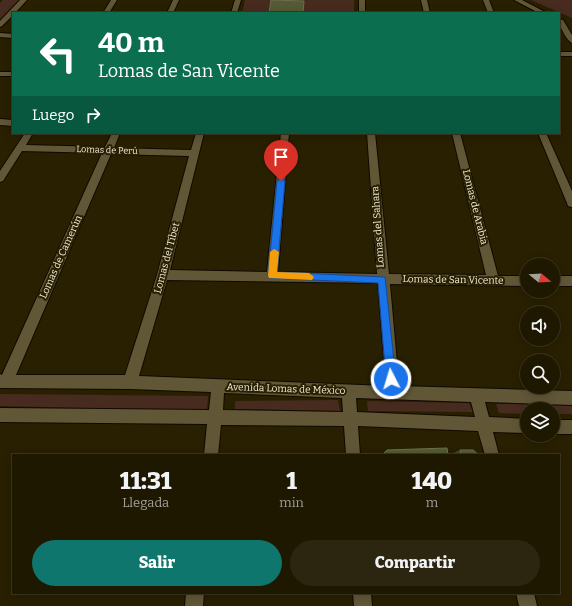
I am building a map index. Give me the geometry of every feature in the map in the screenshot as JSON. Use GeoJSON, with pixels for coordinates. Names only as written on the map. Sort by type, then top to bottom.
{"type":"FeatureCollection","features":[{"type":"Feature","properties":{"kind":"street"},"geometry":{"type":"LineString","coordinates":[[12,12],[24,0]]}},
{"type":"Feature","properties":{"kind":"street"},"geometry":{"type":"LineString","coordinates":[[107,12],[114,0]]}},
{"type":"Feature","properties":{"kind":"street"},"geometry":{"type":"LineString","coordinates":[[170,12],[176,0]]}},
{"type":"Feature","properties":{"kind":"street"},"geometry":{"type":"LineString","coordinates":[[234,12],[238,0]]}},
{"type":"Feature","properties":{"kind":"street"},"geometry":{"type":"LineString","coordinates":[[362,0],[362,12]]}},
{"type":"Feature","properties":{"kind":"street"},"geometry":{"type":"LineString","coordinates":[[424,0],[427,12]]}},
{"type":"Feature","properties":{"kind":"street"},"geometry":{"type":"LineString","coordinates":[[486,0],[491,12]]}},
{"type":"Feature","properties":{"kind":"street"},"geometry":{"type":"LineString","coordinates":[[517,0],[542,12]]}},
{"type":"Feature","properties":{"kind":"street"},"geometry":{"type":"LineString","coordinates":[[0,25],[12,12]]}},
{"type":"Feature","properties":{"kind":"street"},"geometry":{"type":"LineString","coordinates":[[560,21],[572,26]]}},
{"type":"Feature","properties":{"kind":"street"},"geometry":{"type":"LineString","coordinates":[[560,21],[572,41]]}},
{"type":"Feature","properties":{"kind":"street"},"geometry":{"type":"LineString","coordinates":[[0,35],[12,36]]}},
{"type":"Feature","properties":{"kind":"street"},"geometry":{"type":"LineString","coordinates":[[560,54],[572,54]]}},
{"type":"Feature","properties":{"kind":"street"},"geometry":{"type":"LineString","coordinates":[[0,74],[12,74]]}},
{"type":"Feature","properties":{"kind":"street"},"geometry":{"type":"LineString","coordinates":[[0,122],[12,123]]}},
{"type":"Feature","properties":{"kind":"street"},"geometry":{"type":"LineString","coordinates":[[0,179],[28,134]]}},
{"type":"Feature","properties":{"kind":"street","name":"Lomas de Camerún"},"geometry":{"type":"LineString","coordinates":[[3,381],[116,134]]}},
{"type":"Feature","properties":{"kind":"street","name":"Lomas del Tíbet"},"geometry":{"type":"LineString","coordinates":[[130,382],[163,275],[200,134]]}},
{"type":"Feature","properties":{"kind":"street"},"geometry":{"type":"LineString","coordinates":[[272,276],[285,134]]}},
{"type":"Feature","properties":{"kind":"street","name":"Lomas del Sahara"},"geometry":{"type":"LineString","coordinates":[[370,134],[392,393]]}},
{"type":"Feature","properties":{"kind":"street","name":"Lomas de Arabia"},"geometry":{"type":"LineString","coordinates":[[456,134],[493,280]]}},
{"type":"Feature","properties":{"kind":"street"},"geometry":{"type":"LineString","coordinates":[[542,134],[572,204]]}},
{"type":"Feature","properties":{"kind":"street","name":"Lomas de Perú"},"geometry":{"type":"LineString","coordinates":[[20,148],[194,153]]}},
{"type":"Feature","properties":{"kind":"street","name":"Lomas de San Vicente"},"geometry":{"type":"LineString","coordinates":[[163,275],[520,281]]}},
{"type":"Feature","properties":{"kind":"street"},"geometry":{"type":"LineString","coordinates":[[560,281],[572,281]]}},
{"type":"Feature","properties":{"kind":"street","name":"Avenida Lomas de México"},"geometry":{"type":"LineString","coordinates":[[3,381],[130,382],[349,392],[572,398]]}},
{"type":"Feature","properties":{"kind":"street"},"geometry":{"type":"LineString","coordinates":[[211,454],[218,386]]}},
{"type":"Feature","properties":{"kind":"street"},"geometry":{"type":"LineString","coordinates":[[349,392],[352,454]]}},
{"type":"Feature","properties":{"kind":"street"},"geometry":{"type":"LineString","coordinates":[[476,395],[492,454]]}},
{"type":"Feature","properties":{"kind":"street"},"geometry":{"type":"LineString","coordinates":[[0,415],[350,420],[484,426],[520,426]]}},
{"type":"Feature","properties":{"kind":"street"},"geometry":{"type":"LineString","coordinates":[[560,427],[572,427]]}},
{"type":"Feature","properties":{"kind":"street"},"geometry":{"type":"LineString","coordinates":[[194,606],[195,594]]}},
{"type":"Feature","properties":{"kind":"street"},"geometry":{"type":"LineString","coordinates":[[362,594],[363,606]]}},
{"type":"Feature","properties":{"kind":"street"},"geometry":{"type":"LineString","coordinates":[[525,594],[528,606]]}},
{"type":"Feature","properties":{"kind":"shaded area"},"geometry":{"type":"Polygon","coordinates":[[[3,0],[20,0],[0,20],[0,3],[3,0]]]}},
{"type":"Feature","properties":{"kind":"shaded area"},"geometry":{"type":"Polygon","coordinates":[[[245,0],[354,0],[354,12],[242,12],[245,0]]]}},
{"type":"Feature","properties":{"kind":"shaded area"},"geometry":{"type":"Polygon","coordinates":[[[531,0],[572,0],[572,18],[531,0]]]}},
{"type":"Feature","properties":{"kind":"shaded area"},"geometry":{"type":"Polygon","coordinates":[[[0,394],[208,396],[207,411],[0,406],[0,394]]]}},
{"type":"Feature","properties":{"kind":"shaded area"},"geometry":{"type":"Polygon","coordinates":[[[338,400],[340,411],[235,409],[235,401],[338,400]]]}},
{"type":"Feature","properties":{"kind":"shaded area"},"geometry":{"type":"Polygon","coordinates":[[[367,401],[469,403],[473,412],[368,411],[367,401]]]}},
{"type":"Feature","properties":{"kind":"shaded area"},"geometry":{"type":"Polygon","coordinates":[[[496,404],[520,404],[520,414],[499,413],[496,404]]]}},
{"type":"Feature","properties":{"kind":"shaded area"},"geometry":{"type":"Polygon","coordinates":[[[560,404],[572,404],[572,414],[560,414],[560,404]]]}},
{"type":"Feature","properties":{"kind":"building"},"geometry":{"type":"Polygon","coordinates":[[[271,0],[304,1],[303,12],[269,12],[271,0]]]}},
{"type":"Feature","properties":{"kind":"building"},"geometry":{"type":"Polygon","coordinates":[[[447,448],[448,454],[383,454],[387,450],[447,448]]]}},
{"type":"Feature","properties":{"kind":"building"},"geometry":{"type":"Polygon","coordinates":[[[460,450],[473,450],[478,454],[461,454],[460,450]]]}},
{"type":"Feature","properties":{"kind":"slow traffic"},"geometry":{"type":"LineString","coordinates":[[274,252],[272,276],[309,277]]}},
{"type":"Feature","properties":{"kind":"route"},"geometry":{"type":"LineString","coordinates":[[281,181],[272,276],[382,279],[391,379]]}}]}
